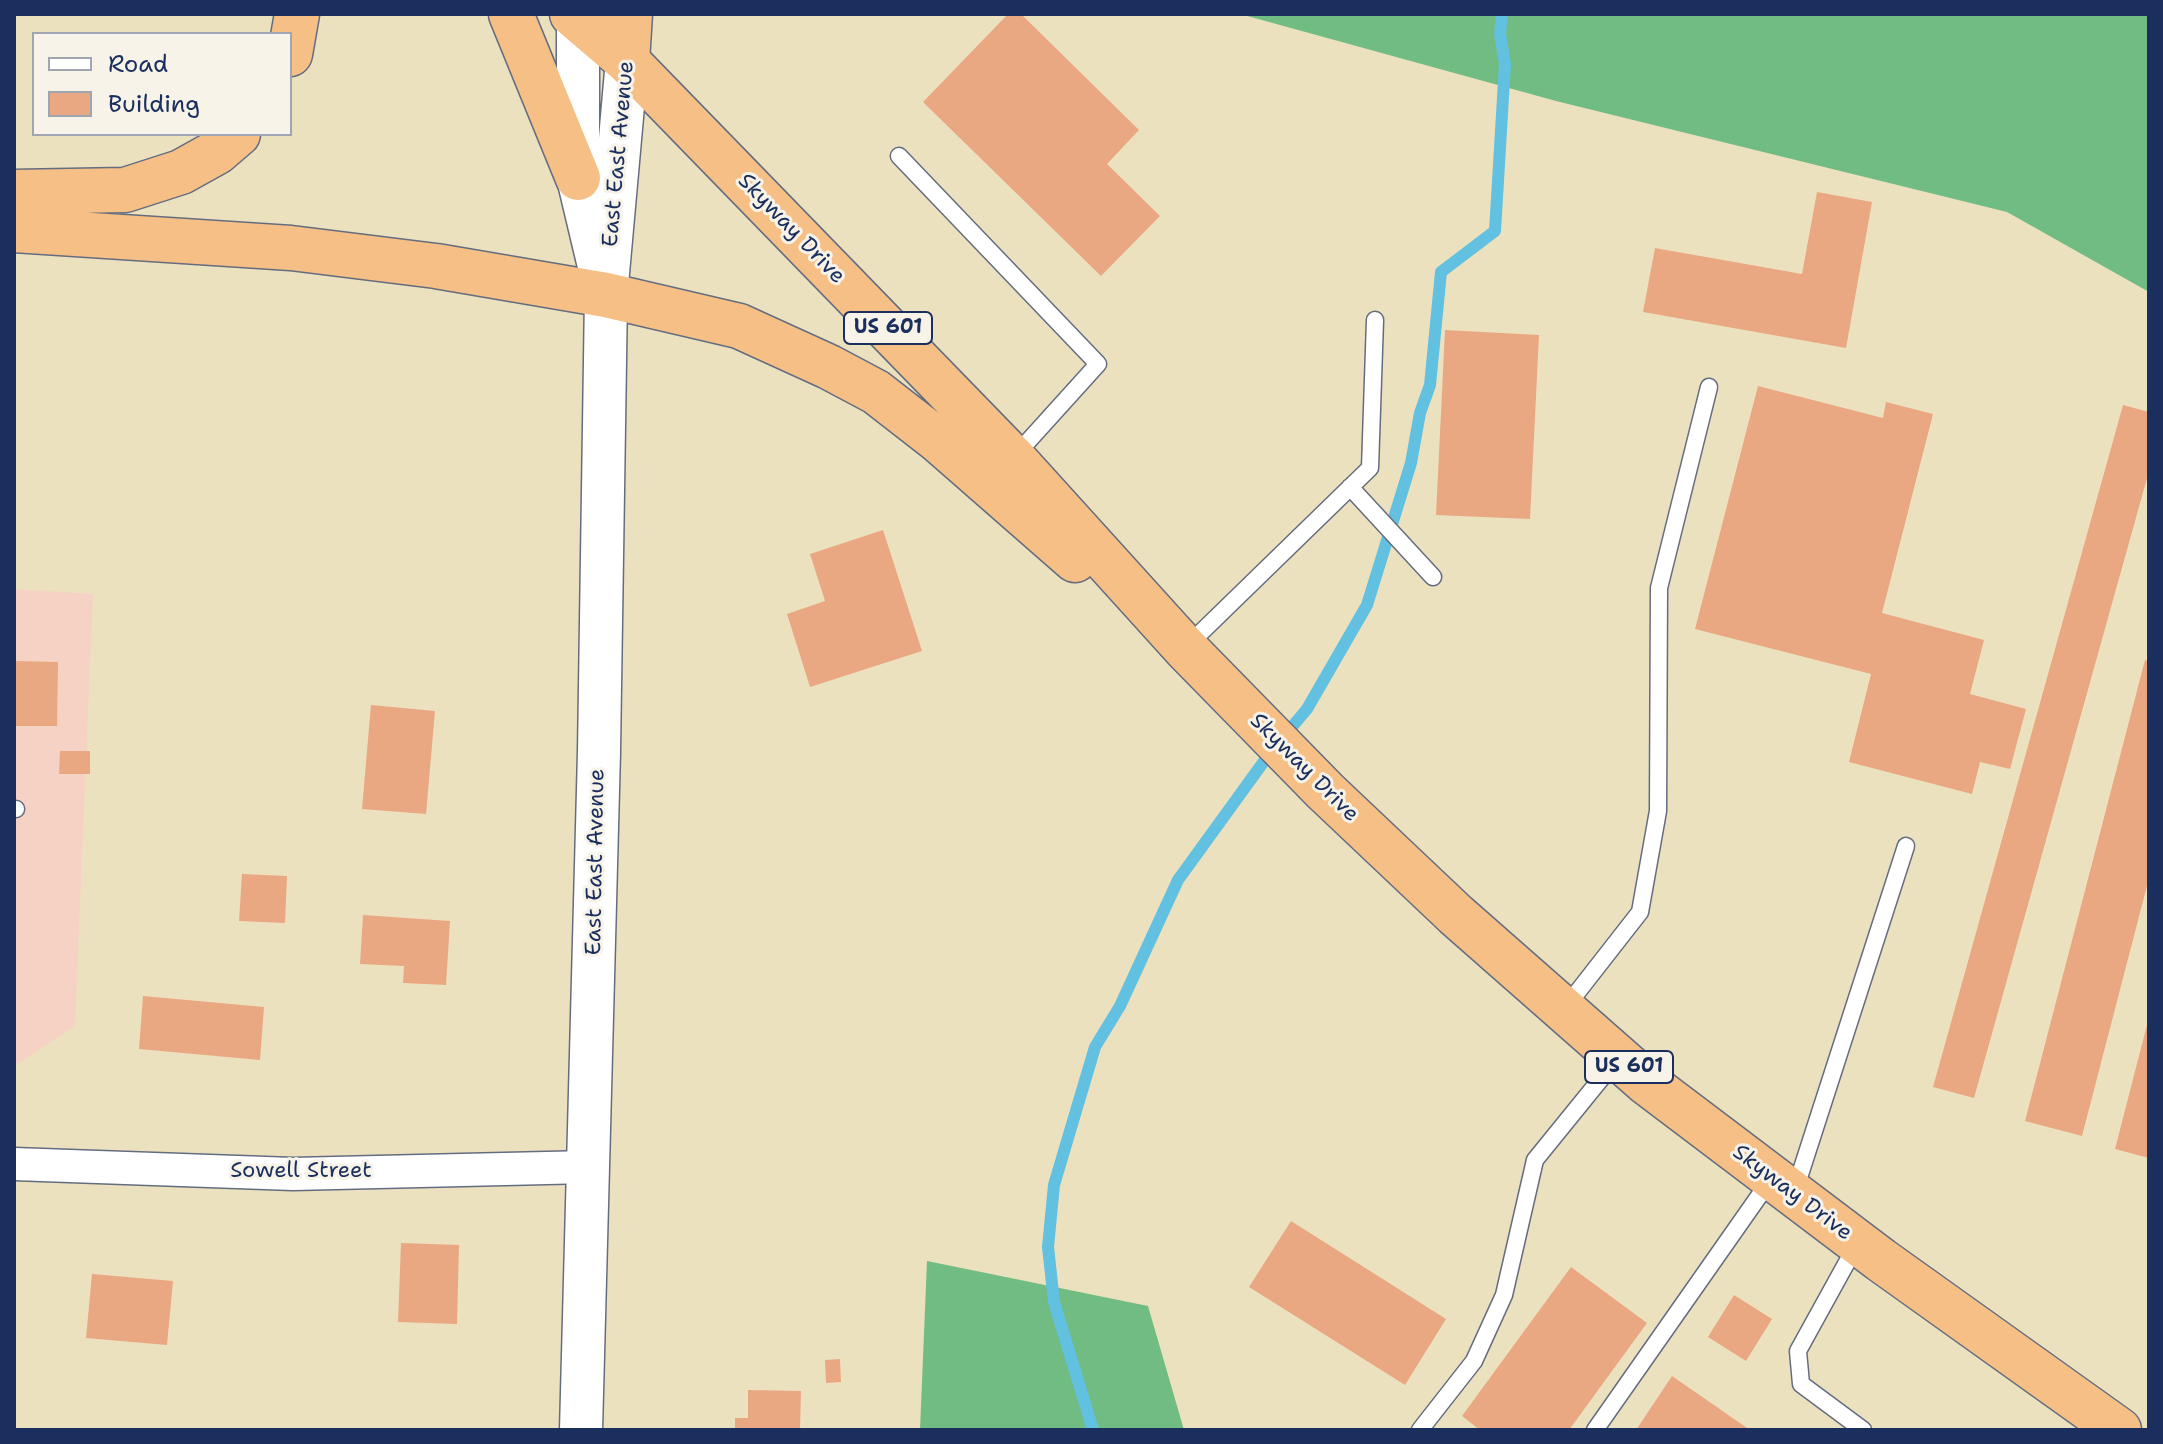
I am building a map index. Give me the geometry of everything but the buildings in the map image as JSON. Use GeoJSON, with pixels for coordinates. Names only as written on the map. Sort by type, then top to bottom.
{"type":"FeatureCollection","features":[{"type":"Feature","properties":{"kind":"highway"},"geometry":{"type":"LineString","coordinates":[[292,43],[297,14]]}},
{"type":"Feature","properties":{"kind":"highway"},"geometry":{"type":"LineString","coordinates":[[511,14],[578,178]]}},
{"type":"Feature","properties":{"kind":"highway","name":"East East Avenue"},"geometry":{"type":"LineString","coordinates":[[627,61],[630,14]]}},
{"type":"Feature","properties":{"kind":"highway","name":"Skyway Drive"},"geometry":{"type":"LineString","coordinates":[[576,16],[627,61],[1013,458],[1185,648],[1325,791],[1456,915],[1647,1083],[2107,1427]]}},
{"type":"Feature","properties":{"kind":"highway"},"geometry":{"type":"LineString","coordinates":[[14,192],[125,190],[181,172],[217,152],[236,136]]}},
{"type":"Feature","properties":{"kind":"highway","name":"US 601"},"geometry":{"type":"LineString","coordinates":[[14,230],[291,248],[436,266],[606,295],[739,326],[876,392],[939,441],[1049,539],[1185,648]]}},
{"type":"Feature","properties":{"kind":"street","name":"East East Avenue"},"geometry":{"type":"LineString","coordinates":[[576,16],[578,178],[606,295]]}},
{"type":"Feature","properties":{"kind":"street","name":"East East Avenue"},"geometry":{"type":"LineString","coordinates":[[581,1430],[599,737],[606,295],[627,61]]}},
{"type":"Feature","properties":{"kind":"street","name":"Sowell Street"},"geometry":{"type":"LineString","coordinates":[[14,1164],[293,1174],[589,1167]]}},
{"type":"Feature","properties":{"kind":"lane"},"geometry":{"type":"LineString","coordinates":[[899,156],[1098,364],[1013,458]]}},
{"type":"Feature","properties":{"kind":"lane"},"geometry":{"type":"LineString","coordinates":[[1185,648],[1370,468],[1375,320]]}},
{"type":"Feature","properties":{"kind":"lane"},"geometry":{"type":"LineString","coordinates":[[1564,1010],[1640,912],[1658,811],[1659,588],[1709,387]]}},
{"type":"Feature","properties":{"kind":"lane"},"geometry":{"type":"LineString","coordinates":[[1350,487],[1433,577]]}},
{"type":"Feature","properties":{"kind":"lane"},"geometry":{"type":"LineString","coordinates":[[1595,1430],[1783,1186],[1906,846]]}},
{"type":"Feature","properties":{"kind":"lane"},"geometry":{"type":"LineString","coordinates":[[1420,1430],[1474,1361],[1504,1295],[1535,1160],[1618,1058]]}},
{"type":"Feature","properties":{"kind":"lane"},"geometry":{"type":"LineString","coordinates":[[1858,1243],[1798,1351],[1801,1384],[1863,1430]]}},
{"type":"Feature","properties":{"kind":"shaded area"},"geometry":{"type":"Polygon","coordinates":[[[14,589],[93,594],[75,1026],[14,1066],[14,589]]]}},
{"type":"Feature","properties":{"kind":"green space"},"geometry":{"type":"Polygon","coordinates":[[[1240,14],[2149,14],[2149,292],[2007,212],[1556,101],[1240,14]]]}},
{"type":"Feature","properties":{"kind":"green space"},"geometry":{"type":"Polygon","coordinates":[[[927,1261],[1148,1306],[1184,1430],[920,1430],[927,1261]]]}},
{"type":"Feature","properties":{"kind":"waterway"},"geometry":{"type":"LineString","coordinates":[[1093,1430],[1054,1302],[1048,1247],[1054,1185],[1095,1047],[1120,1006],[1178,880],[1270,753],[1307,709],[1367,605],[1411,463],[1420,413],[1430,385],[1441,272],[1495,231],[1505,64],[1500,34],[1502,14]]}}]}
